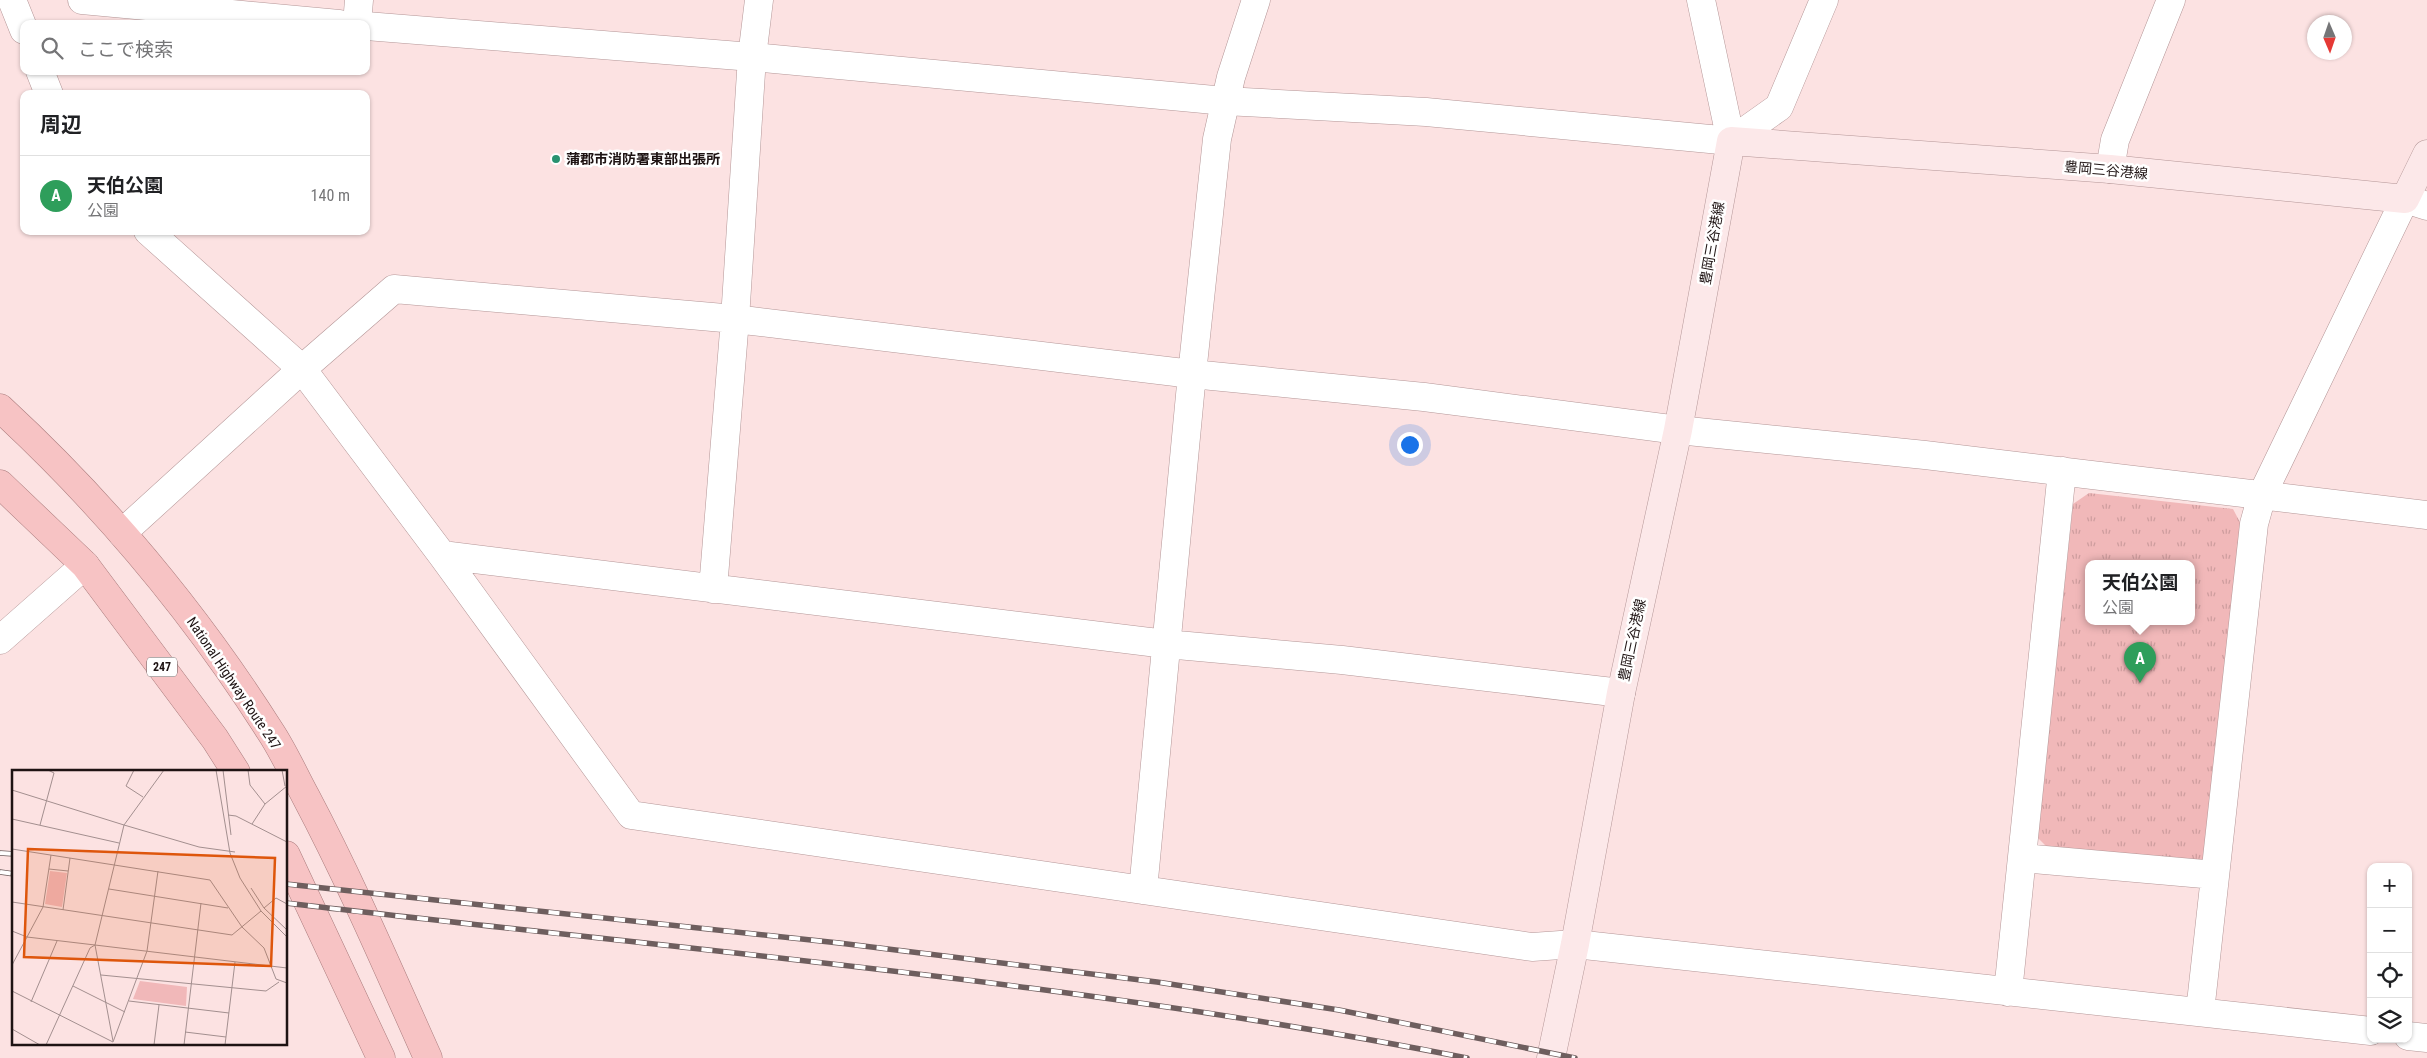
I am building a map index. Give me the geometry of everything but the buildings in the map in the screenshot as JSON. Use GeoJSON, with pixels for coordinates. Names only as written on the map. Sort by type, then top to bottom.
{"type":"FeatureCollection","features":[{"type":"Feature","properties":{"kind":"highway","name":"National Highway Route 247"},"geometry":{"type":"LineString","coordinates":[[0,408],[50,454],[122,533],[199,629],[271,732],[333,848],[428,1058]]}},
{"type":"Feature","properties":{"kind":"highway","name":"247"},"geometry":{"type":"LineString","coordinates":[[0,484],[85,565],[216,739],[235,770]]}},
{"type":"Feature","properties":{"kind":"highway"},"geometry":{"type":"LineString","coordinates":[[288,859],[381,1058]]}},
{"type":"Feature","properties":{"kind":"main road","name":"豊岡三谷港線"},"geometry":{"type":"LineString","coordinates":[[1551,1058],[1621,693],[1678,430],[1731,141],[2110,169],[2416,203]]}},
{"type":"Feature","properties":{"kind":"main road"},"geometry":{"type":"LineString","coordinates":[[2416,203],[2427,154]]}},
{"type":"Feature","properties":{"kind":"street"},"geometry":{"type":"LineString","coordinates":[[12,0],[20,20]]}},
{"type":"Feature","properties":{"kind":"street"},"geometry":{"type":"LineString","coordinates":[[82,0],[296,20]]}},
{"type":"Feature","properties":{"kind":"street"},"geometry":{"type":"LineString","coordinates":[[357,20],[359,0]]}},
{"type":"Feature","properties":{"kind":"street"},"geometry":{"type":"LineString","coordinates":[[713,590],[752,57],[759,0]]}},
{"type":"Feature","properties":{"kind":"street"},"geometry":{"type":"LineString","coordinates":[[1143,890],[1192,374],[1217,139],[1231,76],[1256,0]]}},
{"type":"Feature","properties":{"kind":"street"},"geometry":{"type":"LineString","coordinates":[[1701,0],[1731,141]]}},
{"type":"Feature","properties":{"kind":"street"},"geometry":{"type":"LineString","coordinates":[[370,26],[752,57],[1225,101],[1426,112],[1731,141],[1779,107],[1824,0]]}},
{"type":"Feature","properties":{"kind":"street"},"geometry":{"type":"LineString","coordinates":[[2110,169],[2115,140],[2171,0]]}},
{"type":"Feature","properties":{"kind":"street"},"geometry":{"type":"LineString","coordinates":[[42,75],[47,90]]}},
{"type":"Feature","properties":{"kind":"street"},"geometry":{"type":"LineString","coordinates":[[2200,1012],[2254,524],[2262,495],[2416,203]]}},
{"type":"Feature","properties":{"kind":"street"},"geometry":{"type":"LineString","coordinates":[[152,235],[302,369],[442,554],[631,816],[1532,946],[1574,944],[2367,1031]]}},
{"type":"Feature","properties":{"kind":"street"},"geometry":{"type":"LineString","coordinates":[[122,533],[302,369],[394,289],[734,319],[1192,374],[1424,397],[1678,430],[2062,471],[2427,516]]}},
{"type":"Feature","properties":{"kind":"street"},"geometry":{"type":"LineString","coordinates":[[2008,992],[2062,471]]}},
{"type":"Feature","properties":{"kind":"street"},"geometry":{"type":"LineString","coordinates":[[442,554],[713,590],[1166,644],[1352,662],[1621,693]]}},
{"type":"Feature","properties":{"kind":"street"},"geometry":{"type":"LineString","coordinates":[[0,640],[85,565]]}},
{"type":"Feature","properties":{"kind":"street"},"geometry":{"type":"LineString","coordinates":[[2022,858],[2215,875]]}},
{"type":"Feature","properties":{"kind":"street"},"geometry":{"type":"LineString","coordinates":[[2412,1036],[2427,1038]]}},
{"type":"Feature","properties":{"kind":"green space"},"geometry":{"type":"Polygon","coordinates":[[[2089,493],[2233,509],[2243,528],[2206,858],[2191,867],[2053,853],[2038,838],[2073,504],[2089,493]]]}},
{"type":"Feature","properties":{"kind":"railway"},"geometry":{"type":"LineString","coordinates":[[0,853],[12,854]]}},
{"type":"Feature","properties":{"kind":"railway"},"geometry":{"type":"LineString","coordinates":[[0,872],[12,874]]}},
{"type":"Feature","properties":{"kind":"railway"},"geometry":{"type":"LineString","coordinates":[[288,884],[839,943],[1157,982],[1339,1010],[1575,1058]]}},
{"type":"Feature","properties":{"kind":"railway"},"geometry":{"type":"LineString","coordinates":[[288,903],[878,969],[1026,988],[1320,1031],[1467,1058]]}},
{"type":"Feature","properties":{"kind":"place","name":"蒲郡市消防署東部出張所"},"geometry":{"type":"Point","coordinates":[556,159]}},
{"type":"Feature","properties":{"kind":"place","name":"天伯公園"},"geometry":{"type":"Point","coordinates":[2140,683]}}]}
